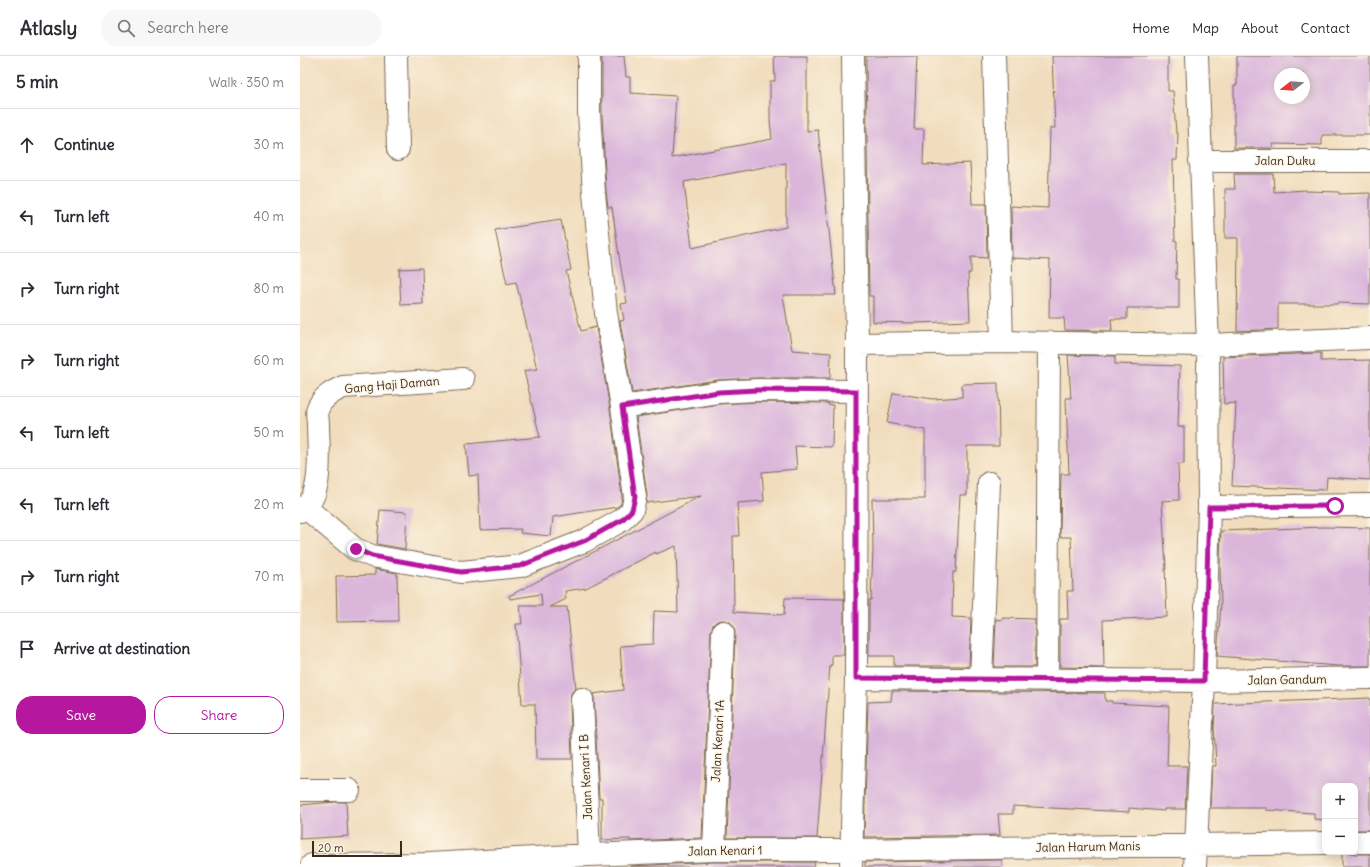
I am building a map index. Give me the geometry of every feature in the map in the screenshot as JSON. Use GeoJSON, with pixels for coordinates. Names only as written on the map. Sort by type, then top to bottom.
{"type":"FeatureCollection","features":[{"type":"Feature","properties":{"kind":"street"},"geometry":{"type":"LineString","coordinates":[[396,56],[398,149]]}},
{"type":"Feature","properties":{"kind":"street"},"geometry":{"type":"LineString","coordinates":[[303,509],[356,549],[372,556],[461,572],[520,566],[584,541],[622,520],[632,510],[635,497],[606,313],[595,200],[589,112],[589,56]]}},
{"type":"Feature","properties":{"kind":"street"},"geometry":{"type":"LineString","coordinates":[[851,859],[856,678],[856,344],[853,56]]}},
{"type":"Feature","properties":{"kind":"street"},"geometry":{"type":"LineString","coordinates":[[994,56],[1002,342]]}},
{"type":"Feature","properties":{"kind":"street"},"geometry":{"type":"LineString","coordinates":[[1195,867],[1204,681],[1209,507],[1208,345],[1196,56]]}},
{"type":"Feature","properties":{"kind":"street","name":"Jalan Duku"},"geometry":{"type":"LineString","coordinates":[[1200,161],[1370,161]]}},
{"type":"Feature","properties":{"kind":"street"},"geometry":{"type":"LineString","coordinates":[[856,344],[1002,342],[1208,345],[1370,338]]}},
{"type":"Feature","properties":{"kind":"street"},"geometry":{"type":"LineString","coordinates":[[1046,680],[1049,343]]}},
{"type":"Feature","properties":{"kind":"street","name":"Gang Haji Daman"},"geometry":{"type":"LineString","coordinates":[[303,509],[313,498],[319,468],[318,409],[329,394],[343,387],[463,379]]}},
{"type":"Feature","properties":{"kind":"street"},"geometry":{"type":"LineString","coordinates":[[622,407],[726,392],[757,390],[856,391]]}},
{"type":"Feature","properties":{"kind":"street"},"geometry":{"type":"LineString","coordinates":[[981,680],[989,483]]}},
{"type":"Feature","properties":{"kind":"street"},"geometry":{"type":"LineString","coordinates":[[1209,507],[1370,505]]}},
{"type":"Feature","properties":{"kind":"street","name":"Jalan Kenari 1A"},"geometry":{"type":"LineString","coordinates":[[714,850],[723,632]]}},
{"type":"Feature","properties":{"kind":"street","name":"Jalan Gandum"},"geometry":{"type":"LineString","coordinates":[[856,678],[1204,681],[1370,678]]}},
{"type":"Feature","properties":{"kind":"street","name":"Jalan Kenari I B"},"geometry":{"type":"LineString","coordinates":[[582,699],[589,854]]}},
{"type":"Feature","properties":{"kind":"street"},"geometry":{"type":"LineString","coordinates":[[300,790],[349,790]]}},
{"type":"Feature","properties":{"kind":"street","name":"Jalan Harum Manis"},"geometry":{"type":"LineString","coordinates":[[851,859],[1196,845],[1322,842]]}},
{"type":"Feature","properties":{"kind":"street"},"geometry":{"type":"LineString","coordinates":[[1358,842],[1370,842]]}},
{"type":"Feature","properties":{"kind":"street","name":"Jalan Kenari 1"},"geometry":{"type":"LineString","coordinates":[[311,867],[312,865],[325,864],[429,865],[589,854],[714,850],[851,859]]}},
{"type":"Feature","properties":{"kind":"building"},"geometry":{"type":"Polygon","coordinates":[[[602,56],[624,56],[626,77],[630,77],[630,93],[676,96],[672,158],[772,139],[770,121],[770,81],[775,81],[774,56],[807,56],[807,131],[818,130],[836,295],[783,295],[792,350],[831,353],[830,378],[757,378],[718,380],[632,393],[620,321],[624,320],[621,304],[627,303],[612,207],[608,207],[606,192],[602,113],[602,56]],[[786,163],[684,182],[692,248],[786,227],[786,163]]]}},
{"type":"Feature","properties":{"kind":"building"},"geometry":{"type":"Polygon","coordinates":[[[866,56],[917,56],[914,129],[924,129],[923,165],[970,163],[972,204],[986,204],[987,258],[971,257],[971,273],[968,273],[970,321],[916,323],[873,322],[873,296],[869,296],[866,56]]]}},
{"type":"Feature","properties":{"kind":"building"},"geometry":{"type":"Polygon","coordinates":[[[1052,56],[1168,56],[1168,91],[1173,91],[1176,133],[1178,133],[1177,160],[1173,160],[1175,241],[1177,241],[1176,279],[1179,279],[1179,308],[1127,308],[1127,319],[1111,319],[1112,331],[1065,330],[1064,318],[1049,318],[1050,260],[1012,258],[1011,206],[1048,208],[1050,128],[1055,128],[1052,56]]]}},
{"type":"Feature","properties":{"kind":"building"},"geometry":{"type":"Polygon","coordinates":[[[1237,56],[1370,56],[1370,135],[1322,135],[1322,145],[1273,144],[1273,148],[1234,148],[1234,85],[1237,85],[1237,56]]]}},
{"type":"Feature","properties":{"kind":"building"},"geometry":{"type":"Polygon","coordinates":[[[1234,174],[1273,174],[1274,192],[1306,190],[1339,192],[1339,194],[1370,193],[1370,304],[1278,304],[1278,329],[1237,331],[1238,238],[1225,238],[1225,189],[1235,189],[1234,174]]]}},
{"type":"Feature","properties":{"kind":"building"},"geometry":{"type":"Polygon","coordinates":[[[561,220],[571,270],[566,271],[581,331],[596,327],[610,409],[622,496],[621,504],[617,507],[553,517],[551,536],[520,533],[521,529],[480,530],[478,475],[469,476],[466,444],[540,437],[524,371],[537,369],[516,282],[507,284],[495,230],[561,220]]]}},
{"type":"Feature","properties":{"kind":"building"},"geometry":{"type":"Polygon","coordinates":[[[422,268],[423,304],[401,305],[399,269],[422,268]]]}},
{"type":"Feature","properties":{"kind":"building"},"geometry":{"type":"Polygon","coordinates":[[[1321,353],[1321,361],[1370,360],[1370,480],[1327,477],[1326,490],[1232,486],[1236,403],[1224,404],[1223,357],[1321,353]]]}},
{"type":"Feature","properties":{"kind":"building"},"geometry":{"type":"Polygon","coordinates":[[[1068,355],[1115,356],[1115,364],[1180,366],[1178,427],[1184,427],[1184,464],[1178,464],[1179,500],[1162,501],[1167,617],[1103,620],[1104,668],[1060,667],[1060,619],[1068,619],[1067,591],[1073,591],[1071,537],[1060,537],[1061,474],[1069,474],[1066,398],[1071,398],[1068,355]]]}},
{"type":"Feature","properties":{"kind":"building"},"geometry":{"type":"Polygon","coordinates":[[[998,383],[999,446],[967,446],[967,495],[960,495],[956,572],[953,572],[952,617],[971,618],[969,666],[894,666],[894,656],[869,656],[869,600],[871,600],[873,549],[872,499],[925,499],[925,430],[887,423],[893,393],[933,399],[962,397],[962,384],[998,383]]]}},
{"type":"Feature","properties":{"kind":"building"},"geometry":{"type":"Polygon","coordinates":[[[757,402],[829,403],[828,405],[833,405],[832,447],[795,446],[797,469],[762,472],[764,501],[737,503],[739,536],[733,536],[734,612],[784,615],[785,598],[844,599],[844,655],[832,655],[832,665],[830,665],[817,838],[727,838],[735,633],[734,627],[730,622],[723,620],[717,621],[713,625],[711,631],[702,838],[630,841],[630,839],[602,840],[602,798],[599,798],[593,694],[623,690],[620,646],[653,644],[654,611],[678,612],[676,546],[656,554],[656,552],[586,588],[565,591],[566,599],[550,607],[567,607],[576,688],[571,693],[570,700],[572,759],[536,759],[535,704],[522,704],[516,624],[522,624],[520,606],[542,606],[541,594],[510,599],[509,596],[701,496],[646,503],[647,495],[636,417],[720,404],[757,402]]]}},
{"type":"Feature","properties":{"kind":"building"},"geometry":{"type":"Polygon","coordinates":[[[380,510],[407,512],[405,549],[377,544],[380,510]]]}},
{"type":"Feature","properties":{"kind":"building"},"geometry":{"type":"Polygon","coordinates":[[[1324,527],[1370,528],[1370,666],[1337,666],[1217,656],[1221,603],[1221,531],[1324,527]]]}},
{"type":"Feature","properties":{"kind":"building"},"geometry":{"type":"Polygon","coordinates":[[[375,569],[397,573],[398,621],[337,622],[336,576],[375,575],[375,569]]]}},
{"type":"Feature","properties":{"kind":"building"},"geometry":{"type":"Polygon","coordinates":[[[1002,618],[1035,619],[1035,667],[994,667],[996,619],[1002,620],[1002,618]]]}},
{"type":"Feature","properties":{"kind":"building"},"geometry":{"type":"Polygon","coordinates":[[[892,691],[1105,693],[1105,701],[1112,701],[1112,703],[1169,706],[1167,766],[1187,766],[1185,809],[1164,809],[1164,811],[1129,808],[1129,812],[1013,806],[1013,814],[998,814],[1000,835],[864,837],[868,702],[891,701],[892,691]]]}},
{"type":"Feature","properties":{"kind":"building"},"geometry":{"type":"Polygon","coordinates":[[[1370,698],[1370,830],[1358,830],[1358,783],[1322,783],[1322,820],[1314,819],[1314,813],[1266,810],[1267,808],[1210,808],[1212,766],[1216,766],[1214,727],[1215,704],[1370,698]]]}},
{"type":"Feature","properties":{"kind":"building"},"geometry":{"type":"Polygon","coordinates":[[[346,802],[348,836],[300,839],[300,805],[346,802]]]}},
{"type":"Feature","properties":{"kind":"building"},"geometry":{"type":"Polygon","coordinates":[[[1370,854],[1370,867],[1342,867],[1342,855],[1370,854]]]}},
{"type":"Feature","properties":{"kind":"building"},"geometry":{"type":"Polygon","coordinates":[[[1002,860],[1002,867],[865,867],[865,862],[1002,860]]]}},
{"type":"Feature","properties":{"kind":"building"},"geometry":{"type":"Polygon","coordinates":[[[714,862],[815,862],[814,867],[630,867],[714,862]]]}},
{"type":"Feature","properties":{"kind":"route"},"geometry":{"type":"LineString","coordinates":[[356,549],[372,556],[461,572],[520,566],[584,541],[622,520],[632,510],[635,497],[622,407],[719,392],[757,390],[856,391],[856,678],[1204,681],[1209,507],[1335,506]]}}]}
